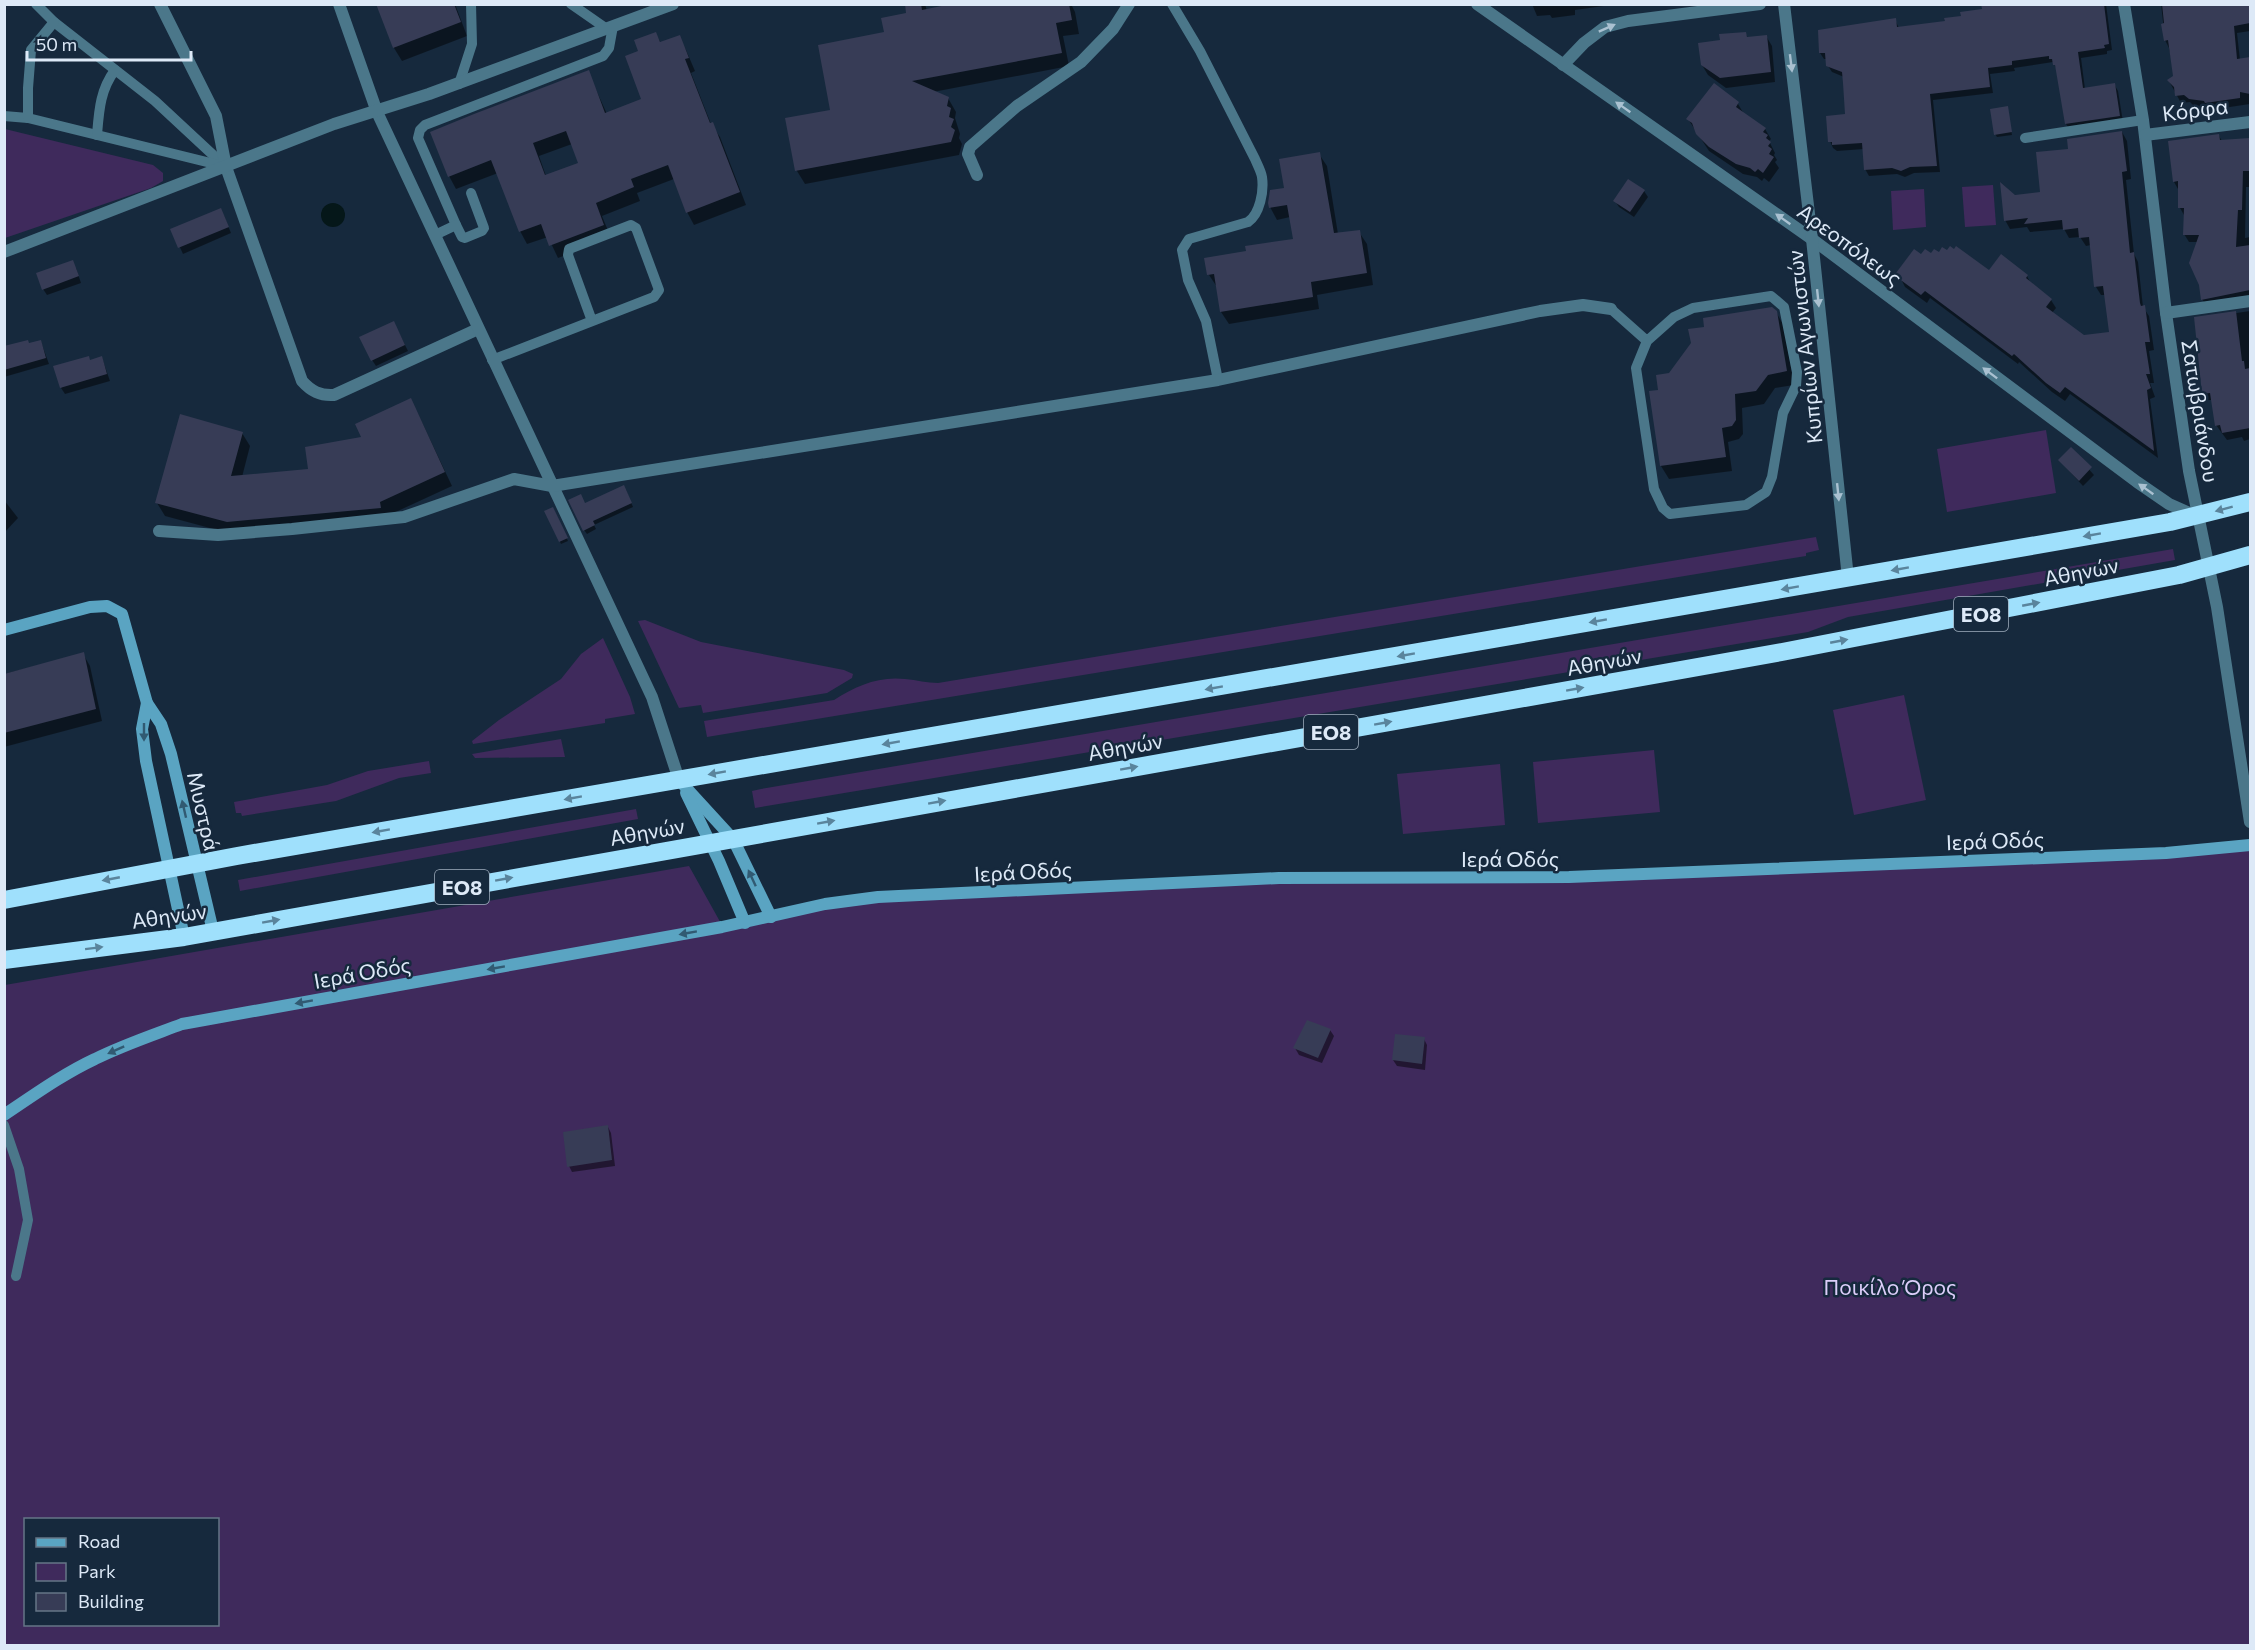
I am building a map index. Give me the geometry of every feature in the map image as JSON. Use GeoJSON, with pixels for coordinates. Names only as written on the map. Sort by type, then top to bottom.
{"type":"FeatureCollection","features":[{"type":"Feature","properties":{"kind":"highway","name":"Αθηνών"},"geometry":{"type":"LineString","coordinates":[[4,900],[197,863],[2198,516],[2250,502]]}},
{"type":"Feature","properties":{"kind":"highway","name":"Αθηνών"},"geometry":{"type":"LineString","coordinates":[[4,960],[213,931],[1782,652],[2179,575],[2250,555]]}},
{"type":"Feature","properties":{"kind":"main road","name":"Μυστρά"},"geometry":{"type":"LineString","coordinates":[[4,630],[90,607],[108,606],[122,614],[147,703],[161,724],[171,754],[213,931]]}},
{"type":"Feature","properties":{"kind":"main road","name":"Μυστρά"},"geometry":{"type":"LineString","coordinates":[[147,703],[142,729],[146,761],[184,936]]}},
{"type":"Feature","properties":{"kind":"main road"},"geometry":{"type":"LineString","coordinates":[[679,780],[733,839],[771,917]]}},
{"type":"Feature","properties":{"kind":"main road"},"geometry":{"type":"LineString","coordinates":[[679,780],[745,923]]}},
{"type":"Feature","properties":{"kind":"main road","name":"Ιερά Οδός"},"geometry":{"type":"LineString","coordinates":[[4,1115],[62,1077],[95,1059],[182,1024],[745,923],[825,904],[878,897],[1280,878],[1569,877],[2166,853],[2250,845]]}},
{"type":"Feature","properties":{"kind":"street"},"geometry":{"type":"LineString","coordinates":[[160,4],[216,116],[226,167],[302,381],[309,389],[324,396],[334,395],[478,329]]}},
{"type":"Feature","properties":{"kind":"street"},"geometry":{"type":"LineString","coordinates":[[339,4],[376,112],[652,697],[679,780]]}},
{"type":"Feature","properties":{"kind":"street"},"geometry":{"type":"LineString","coordinates":[[977,175],[968,154],[970,147],[1017,106],[1081,62],[1113,29],[1129,4]]}},
{"type":"Feature","properties":{"kind":"street","name":"Αρεοπόλεως"},"geometry":{"type":"LineString","coordinates":[[1477,4],[1812,239],[2137,482],[2169,504],[2198,516]]}},
{"type":"Feature","properties":{"kind":"street"},"geometry":{"type":"LineString","coordinates":[[1563,65],[1584,42],[1605,27],[1628,21],[1760,4]]}},
{"type":"Feature","properties":{"kind":"street","name":"Κυπρίων Αγωνιστών"},"geometry":{"type":"LineString","coordinates":[[1784,4],[1848,578]]}},
{"type":"Feature","properties":{"kind":"street","name":"Σατωβριάνδου"},"geometry":{"type":"LineString","coordinates":[[2124,4],[2143,120],[2166,313],[2189,471],[2226,661],[2250,822]]}},
{"type":"Feature","properties":{"kind":"street"},"geometry":{"type":"LineString","coordinates":[[4,252],[334,124],[459,84],[667,6]]}},
{"type":"Feature","properties":{"kind":"street","name":"Κόρφα"},"geometry":{"type":"LineString","coordinates":[[2145,135],[2250,122]]}},
{"type":"Feature","properties":{"kind":"street"},"geometry":{"type":"LineString","coordinates":[[2166,313],[2250,301]]}},
{"type":"Feature","properties":{"kind":"street"},"geometry":{"type":"LineString","coordinates":[[159,531],[218,535],[404,517],[514,479],[552,486],[1218,380],[1540,311],[1583,304],[1611,309]]}},
{"type":"Feature","properties":{"kind":"lane"},"geometry":{"type":"LineString","coordinates":[[36,4],[54,22],[155,101],[226,167]]}},
{"type":"Feature","properties":{"kind":"lane"},"geometry":{"type":"LineString","coordinates":[[459,84],[472,44],[471,4]]}},
{"type":"Feature","properties":{"kind":"lane"},"geometry":{"type":"LineString","coordinates":[[471,194],[484,228],[465,238],[462,237],[456,225],[418,138],[420,130],[425,125],[603,56],[609,48],[610,28],[571,4]]}},
{"type":"Feature","properties":{"kind":"lane"},"geometry":{"type":"LineString","coordinates":[[1172,4],[1200,51],[1262,177],[1255,218],[1189,239],[1182,250],[1188,280],[1206,321],[1218,380]]}},
{"type":"Feature","properties":{"kind":"lane"},"geometry":{"type":"LineString","coordinates":[[28,118],[31,50],[54,22]]}},
{"type":"Feature","properties":{"kind":"lane"},"geometry":{"type":"LineString","coordinates":[[97,135],[100,101],[107,81],[115,70]]}},
{"type":"Feature","properties":{"kind":"lane"},"geometry":{"type":"LineString","coordinates":[[4,116],[28,118],[226,167]]}},
{"type":"Feature","properties":{"kind":"lane"},"geometry":{"type":"LineString","coordinates":[[2025,138],[2143,120]]}},
{"type":"Feature","properties":{"kind":"lane"},"geometry":{"type":"LineString","coordinates":[[435,235],[456,225]]}},
{"type":"Feature","properties":{"kind":"lane"},"geometry":{"type":"LineString","coordinates":[[492,360],[654,297],[659,290],[636,228],[631,225],[569,249],[568,255],[592,321]]}},
{"type":"Feature","properties":{"kind":"lane"},"geometry":{"type":"LineString","coordinates":[[1771,296],[1784,307],[1797,372],[1796,386],[1783,413],[1772,477],[1766,492],[1746,505],[1670,514],[1663,508],[1654,489],[1636,368],[1647,341],[1674,317],[1693,308],[1771,296]]}},
{"type":"Feature","properties":{"kind":"lane"},"geometry":{"type":"LineString","coordinates":[[1611,309],[1647,341]]}},
{"type":"Feature","properties":{"kind":"lane"},"geometry":{"type":"LineString","coordinates":[[4,1125],[19,1168],[28,1220],[16,1276]]}},
{"type":"Feature","properties":{"kind":"green space"},"geometry":{"type":"Polygon","coordinates":[[[5,129],[153,165],[163,173],[163,181],[151,188],[5,238],[5,129]]]}},
{"type":"Feature","properties":{"kind":"green space"},"geometry":{"type":"Polygon","coordinates":[[[1993,185],[1996,225],[1965,227],[1962,187],[1993,185]]]}},
{"type":"Feature","properties":{"kind":"green space"},"geometry":{"type":"Polygon","coordinates":[[[1924,189],[1926,227],[1893,230],[1891,191],[1924,189]]]}},
{"type":"Feature","properties":{"kind":"green space"},"geometry":{"type":"Polygon","coordinates":[[[2046,430],[2056,493],[1947,512],[1937,449],[2046,430]]]}},
{"type":"Feature","properties":{"kind":"green space"},"geometry":{"type":"Polygon","coordinates":[[[1816,537],[1819,550],[1806,553],[1806,556],[707,737],[704,721],[834,700],[859,686],[886,679],[938,683],[1816,537]]]}},
{"type":"Feature","properties":{"kind":"green space"},"geometry":{"type":"Polygon","coordinates":[[[2173,549],[2175,560],[1848,617],[1808,632],[755,808],[752,791],[761,789],[2173,549]]]}},
{"type":"Feature","properties":{"kind":"green space"},"geometry":{"type":"Polygon","coordinates":[[[645,620],[701,642],[844,670],[853,674],[852,678],[827,693],[703,713],[701,705],[679,708],[638,621],[645,620]]]}},
{"type":"Feature","properties":{"kind":"green space"},"geometry":{"type":"Polygon","coordinates":[[[603,638],[630,697],[635,714],[605,719],[605,723],[473,744],[472,741],[499,720],[561,679],[581,654],[603,638]]]}},
{"type":"Feature","properties":{"kind":"green space"},"geometry":{"type":"Polygon","coordinates":[[[1904,695],[1926,800],[1854,815],[1833,710],[1904,695]]]}},
{"type":"Feature","properties":{"kind":"green space"},"geometry":{"type":"Polygon","coordinates":[[[561,739],[565,757],[475,758],[472,754],[561,739]]]}},
{"type":"Feature","properties":{"kind":"green space"},"geometry":{"type":"Polygon","coordinates":[[[1654,750],[1660,812],[1538,823],[1533,762],[1654,750]]]}},
{"type":"Feature","properties":{"kind":"green space"},"geometry":{"type":"Polygon","coordinates":[[[429,761],[431,773],[399,778],[336,801],[242,816],[241,813],[236,813],[234,802],[327,785],[368,771],[429,761]]]}},
{"type":"Feature","properties":{"kind":"green space"},"geometry":{"type":"Polygon","coordinates":[[[1500,764],[1505,825],[1403,834],[1397,774],[1500,764]]]}},
{"type":"Feature","properties":{"kind":"green space"},"geometry":{"type":"Polygon","coordinates":[[[636,809],[638,819],[240,891],[238,880],[636,809]]]}},
{"type":"Feature","properties":{"kind":"green space","name":"Ποικίλο Όρος"},"geometry":{"type":"Polygon","coordinates":[[[2250,845],[2250,1645],[5,1646],[5,985],[689,866],[723,927],[825,904],[1279,878],[1569,877],[2250,845]]]}},
{"type":"Feature","properties":{"kind":"shaded area"},"geometry":{"type":"Polygon","coordinates":[[[333,203],[341,207],[345,215],[341,223],[333,227],[325,223],[321,215],[325,207],[333,203]]]}},
{"type":"Feature","properties":{"kind":"building"},"geometry":{"type":"Polygon","coordinates":[[[376,4],[454,4],[461,22],[393,48],[376,4]]]}},
{"type":"Feature","properties":{"kind":"building"},"geometry":{"type":"Polygon","coordinates":[[[905,4],[921,4],[922,10],[951,4],[1069,4],[1072,20],[1056,23],[1062,53],[912,81],[949,97],[947,106],[951,108],[949,117],[954,119],[951,127],[955,130],[951,142],[795,171],[785,118],[830,110],[818,45],[884,32],[881,18],[906,13],[905,4]]]}},
{"type":"Feature","properties":{"kind":"building"},"geometry":{"type":"Polygon","coordinates":[[[1981,4],[2104,4],[2109,44],[2104,45],[2105,48],[2078,52],[2083,88],[2115,83],[2120,116],[2065,124],[2055,65],[2049,56],[2012,61],[2012,65],[1988,68],[1990,87],[1930,94],[1937,166],[1910,167],[1901,171],[1892,168],[1864,170],[1862,143],[1832,145],[1832,142],[1828,142],[1826,116],[1845,114],[1843,83],[1842,72],[1826,66],[1825,53],[1819,53],[1818,30],[1896,18],[1897,27],[1945,21],[1944,18],[1961,16],[1960,12],[1982,9],[1981,4]]]}},
{"type":"Feature","properties":{"kind":"building"},"geometry":{"type":"Polygon","coordinates":[[[2162,4],[2250,4],[2250,23],[2234,26],[2237,59],[2250,57],[2250,94],[2240,92],[2240,98],[2205,103],[2189,99],[2184,95],[2175,96],[2174,87],[2167,80],[2173,76],[2168,40],[2164,41],[2161,24],[2164,23],[2162,4]]]}},
{"type":"Feature","properties":{"kind":"building"},"geometry":{"type":"Polygon","coordinates":[[[656,32],[660,42],[680,35],[689,58],[685,59],[740,192],[686,213],[668,165],[631,179],[634,187],[596,203],[604,225],[549,246],[541,224],[519,232],[491,160],[448,177],[430,132],[474,114],[589,70],[605,113],[641,99],[625,56],[638,51],[634,40],[656,32]],[[566,131],[533,143],[545,175],[578,163],[566,131]]]}},
{"type":"Feature","properties":{"kind":"building"},"geometry":{"type":"Polygon","coordinates":[[[1746,32],[1747,37],[1767,35],[1771,72],[1720,78],[1701,65],[1698,43],[1720,40],[1719,34],[1746,32]]]}},
{"type":"Feature","properties":{"kind":"building"},"geometry":{"type":"Polygon","coordinates":[[[1714,83],[1739,102],[1736,107],[1766,128],[1763,132],[1768,135],[1766,138],[1771,142],[1768,146],[1772,149],[1769,154],[1774,157],[1763,173],[1758,169],[1755,172],[1736,164],[1709,147],[1696,134],[1692,123],[1686,119],[1714,83]]]}},
{"type":"Feature","properties":{"kind":"building"},"geometry":{"type":"Polygon","coordinates":[[[2008,106],[2012,132],[1994,135],[1990,109],[2008,106]]]}},
{"type":"Feature","properties":{"kind":"building"},"geometry":{"type":"Polygon","coordinates":[[[2122,131],[2127,171],[2122,172],[2130,253],[2134,252],[2140,303],[2141,306],[2145,305],[2150,342],[2145,342],[2150,374],[2146,374],[2151,388],[2147,390],[2154,451],[2065,387],[2060,393],[2014,354],[2012,356],[1925,291],[1921,295],[1898,278],[1900,276],[1896,273],[1914,249],[1921,254],[1925,249],[1931,253],[1934,249],[1939,252],[1942,247],[1947,250],[1950,246],[1954,249],[1956,246],[1989,270],[2001,254],[2028,275],[2026,278],[2052,299],[2046,307],[2084,335],[2109,332],[2103,286],[2094,287],[2089,237],[2079,238],[2078,228],[2063,230],[2062,220],[2024,224],[2028,218],[2004,221],[2000,182],[2015,195],[2040,192],[2036,152],[2068,149],[2067,139],[2122,131]]]}},
{"type":"Feature","properties":{"kind":"building"},"geometry":{"type":"Polygon","coordinates":[[[2219,134],[2220,140],[2250,138],[2250,171],[2243,171],[2242,210],[2238,210],[2236,247],[2250,245],[2250,290],[2201,300],[2199,285],[2189,263],[2199,235],[2183,235],[2184,208],[2178,208],[2178,181],[2173,182],[2168,141],[2219,134]]]}},
{"type":"Feature","properties":{"kind":"building"},"geometry":{"type":"Polygon","coordinates":[[[1320,152],[1334,233],[1360,230],[1367,273],[1311,282],[1313,297],[1220,312],[1214,274],[1207,275],[1204,258],[1246,251],[1245,246],[1293,239],[1287,205],[1269,208],[1268,203],[1270,190],[1284,188],[1279,159],[1320,152]]]}},
{"type":"Feature","properties":{"kind":"building"},"geometry":{"type":"Polygon","coordinates":[[[1628,179],[1645,190],[1630,212],[1613,201],[1628,179]]]}},
{"type":"Feature","properties":{"kind":"building"},"geometry":{"type":"Polygon","coordinates":[[[221,208],[229,227],[178,248],[170,229],[221,208]]]}},
{"type":"Feature","properties":{"kind":"building"},"geometry":{"type":"Polygon","coordinates":[[[73,260],[79,276],[42,290],[36,273],[73,260]]]}},
{"type":"Feature","properties":{"kind":"building"},"geometry":{"type":"Polygon","coordinates":[[[1772,307],[1777,311],[1787,371],[1768,375],[1756,391],[1735,394],[1736,420],[1732,426],[1722,428],[1726,457],[1660,466],[1649,391],[1658,390],[1656,375],[1669,373],[1691,343],[1688,329],[1704,327],[1703,318],[1772,307]]]}},
{"type":"Feature","properties":{"kind":"building"},"geometry":{"type":"Polygon","coordinates":[[[2236,311],[2242,361],[2244,361],[2245,369],[2250,368],[2250,428],[2222,433],[2220,425],[2215,426],[2210,393],[2202,394],[2194,317],[2236,311]]]}},
{"type":"Feature","properties":{"kind":"building"},"geometry":{"type":"Polygon","coordinates":[[[394,321],[405,345],[371,361],[359,337],[394,321]]]}},
{"type":"Feature","properties":{"kind":"building"},"geometry":{"type":"Polygon","coordinates":[[[28,340],[29,343],[41,340],[46,358],[4,370],[4,346],[28,340]]]}},
{"type":"Feature","properties":{"kind":"building"},"geometry":{"type":"Polygon","coordinates":[[[89,356],[90,360],[102,356],[107,374],[60,388],[53,366],[89,356]]]}},
{"type":"Feature","properties":{"kind":"building"},"geometry":{"type":"Polygon","coordinates":[[[411,398],[445,472],[380,502],[381,508],[227,522],[155,503],[180,414],[243,432],[231,476],[308,469],[305,447],[361,437],[355,424],[411,398]]]}},
{"type":"Feature","properties":{"kind":"building"},"geometry":{"type":"Polygon","coordinates":[[[2071,447],[2092,467],[2079,481],[2058,460],[2071,447]]]}},
{"type":"Feature","properties":{"kind":"building"},"geometry":{"type":"Polygon","coordinates":[[[624,485],[632,503],[593,521],[595,525],[583,531],[568,500],[581,494],[585,503],[624,485]]]}},
{"type":"Feature","properties":{"kind":"building"},"geometry":{"type":"Polygon","coordinates":[[[553,507],[568,538],[559,542],[544,511],[553,507]]]}},
{"type":"Feature","properties":{"kind":"building"},"geometry":{"type":"Polygon","coordinates":[[[84,652],[96,709],[4,733],[4,674],[84,652]]]}},
{"type":"Feature","properties":{"kind":"building"},"geometry":{"type":"Polygon","coordinates":[[[1307,1020],[1331,1029],[1318,1058],[1293,1048],[1307,1020]]]}},
{"type":"Feature","properties":{"kind":"building"},"geometry":{"type":"Polygon","coordinates":[[[1395,1034],[1425,1037],[1422,1064],[1392,1060],[1395,1034]]]}},
{"type":"Feature","properties":{"kind":"building"},"geometry":{"type":"Polygon","coordinates":[[[608,1125],[612,1160],[567,1167],[563,1132],[608,1125]]]}}]}
